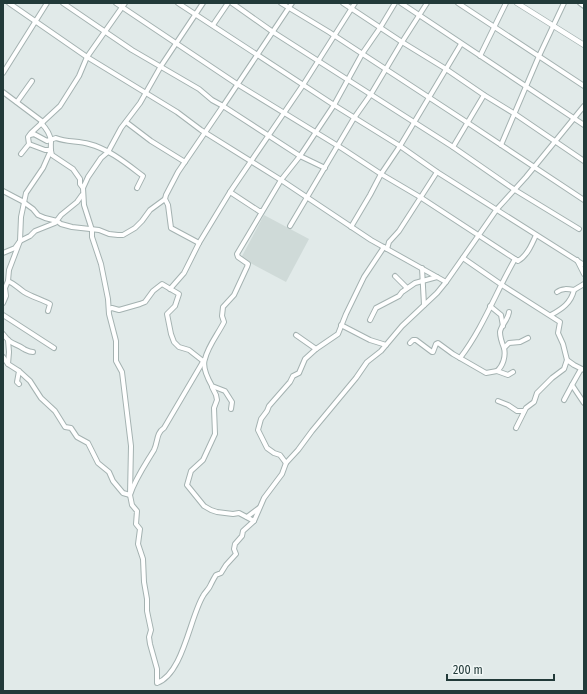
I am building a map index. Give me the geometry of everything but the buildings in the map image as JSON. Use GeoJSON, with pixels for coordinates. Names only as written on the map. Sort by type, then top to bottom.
{"type":"FeatureCollection","features":[{"type":"Feature","properties":{"kind":"street"},"geometry":{"type":"LineString","coordinates":[[9,3],[87,57],[177,112],[204,132],[281,180],[351,227],[446,282]]}},
{"type":"Feature","properties":{"kind":"street"},"geometry":{"type":"LineString","coordinates":[[3,73],[47,3]]}},
{"type":"Feature","properties":{"kind":"street"},"geometry":{"type":"LineString","coordinates":[[63,3],[132,50],[199,89],[212,100],[300,156],[325,168]]}},
{"type":"Feature","properties":{"kind":"street"},"geometry":{"type":"LineString","coordinates":[[116,3],[123,5],[237,84],[338,145],[380,174],[420,197],[518,261],[521,259],[536,235]]}},
{"type":"Feature","properties":{"kind":"street"},"geometry":{"type":"LineString","coordinates":[[178,3],[354,118],[400,146],[437,172],[584,265]]}},
{"type":"Feature","properties":{"kind":"street"},"geometry":{"type":"LineString","coordinates":[[58,223],[61,215],[81,198],[83,188],[88,177],[97,163],[108,152],[121,128],[140,103],[161,66],[202,3]]}},
{"type":"Feature","properties":{"kind":"street"},"geometry":{"type":"LineString","coordinates":[[213,25],[228,3]]}},
{"type":"Feature","properties":{"kind":"street"},"geometry":{"type":"LineString","coordinates":[[232,3],[273,32],[453,147],[515,190],[579,229]]}},
{"type":"Feature","properties":{"kind":"street"},"geometry":{"type":"LineString","coordinates":[[282,3],[584,200]]}},
{"type":"Feature","properties":{"kind":"street"},"geometry":{"type":"LineString","coordinates":[[199,243],[171,228],[168,205],[165,199],[166,193],[204,132],[292,3]]}},
{"type":"Feature","properties":{"kind":"street"},"geometry":{"type":"LineString","coordinates":[[343,3],[402,42],[446,68],[584,161]]}},
{"type":"Feature","properties":{"kind":"street"},"geometry":{"type":"LineString","coordinates":[[170,288],[184,273],[199,243],[230,192],[304,85],[355,3]]}},
{"type":"Feature","properties":{"kind":"street"},"geometry":{"type":"LineString","coordinates":[[130,495],[134,483],[154,449],[159,432],[164,428],[204,360],[224,322],[222,316],[223,307],[234,295],[248,264],[238,257],[237,254],[281,180],[300,156],[315,131],[334,105],[362,54],[395,3]]}},
{"type":"Feature","properties":{"kind":"street"},"geometry":{"type":"LineString","coordinates":[[401,3],[584,125]]}},
{"type":"Feature","properties":{"kind":"street"},"geometry":{"type":"LineString","coordinates":[[290,226],[354,118],[371,94],[427,3]]}},
{"type":"Feature","properties":{"kind":"street"},"geometry":{"type":"LineString","coordinates":[[458,3],[584,86]]}},
{"type":"Feature","properties":{"kind":"street"},"geometry":{"type":"LineString","coordinates":[[480,56],[506,3]]}},
{"type":"Feature","properties":{"kind":"street"},"geometry":{"type":"LineString","coordinates":[[518,3],[584,45]]}},
{"type":"Feature","properties":{"kind":"street"},"geometry":{"type":"LineString","coordinates":[[501,145],[539,56],[564,3]]}},
{"type":"Feature","properties":{"kind":"street"},"geometry":{"type":"LineString","coordinates":[[580,3],[584,6]]}},
{"type":"Feature","properties":{"kind":"street"},"geometry":{"type":"LineString","coordinates":[[21,154],[29,144],[29,137],[42,122],[60,106],[79,76],[87,57],[123,5]]}},
{"type":"Feature","properties":{"kind":"street"},"geometry":{"type":"LineString","coordinates":[[351,227],[370,195],[380,174],[400,146],[461,44]]}},
{"type":"Feature","properties":{"kind":"street"},"geometry":{"type":"LineString","coordinates":[[17,102],[32,81]]}},
{"type":"Feature","properties":{"kind":"street"},"geometry":{"type":"LineString","coordinates":[[3,92],[42,122],[50,140],[52,155],[74,169],[83,188]]}},
{"type":"Feature","properties":{"kind":"street"},"geometry":{"type":"LineString","coordinates":[[453,147],[484,95]]}},
{"type":"Feature","properties":{"kind":"street"},"geometry":{"type":"LineString","coordinates":[[82,194],[86,213],[92,230],[92,237],[101,264],[116,341],[116,361],[122,372],[131,451],[130,495],[132,505],[137,512],[136,524],[140,529],[138,544],[143,558],[147,611],[151,630],[149,637],[157,669],[157,683],[167,678],[184,647],[203,596],[216,575],[220,574],[236,554],[234,549],[235,544],[254,521],[264,498],[282,474],[286,462],[298,450],[356,378],[367,362],[376,356],[402,326],[446,282],[496,209],[515,190],[584,106]]}},
{"type":"Feature","properties":{"kind":"street"},"geometry":{"type":"LineString","coordinates":[[126,122],[186,162]]}},
{"type":"Feature","properties":{"kind":"street"},"geometry":{"type":"LineString","coordinates":[[32,134],[47,141],[55,138],[90,144],[108,152],[143,176],[137,188]]}},
{"type":"Feature","properties":{"kind":"street"},"geometry":{"type":"LineString","coordinates":[[29,144],[45,150],[51,150]]}},
{"type":"Feature","properties":{"kind":"street"},"geometry":{"type":"LineString","coordinates":[[3,303],[6,296],[5,288],[8,281],[9,270],[20,241],[21,217],[26,193],[41,170],[51,150]]}},
{"type":"Feature","properties":{"kind":"street"},"geometry":{"type":"LineString","coordinates":[[286,462],[280,455],[267,448],[259,434],[258,430],[260,423],[269,406],[290,382],[293,376],[299,373],[305,359],[316,349],[337,335],[364,277],[389,242],[399,231],[437,172]]}},
{"type":"Feature","properties":{"kind":"street"},"geometry":{"type":"LineString","coordinates":[[3,192],[7,192],[25,203],[45,218],[72,227],[112,234],[123,234],[135,228],[150,210],[165,199]]}},
{"type":"Feature","properties":{"kind":"street"},"geometry":{"type":"LineString","coordinates":[[230,192],[262,212]]}},
{"type":"Feature","properties":{"kind":"street"},"geometry":{"type":"LineString","coordinates":[[3,253],[15,248],[20,241],[30,236],[35,231],[58,223]]}},
{"type":"Feature","properties":{"kind":"street"},"geometry":{"type":"LineString","coordinates":[[526,229],[532,236],[532,243]]}},
{"type":"Feature","properties":{"kind":"street"},"geometry":{"type":"LineString","coordinates":[[463,258],[561,322],[558,333],[563,344],[567,360],[564,369],[552,378],[537,394],[534,402],[528,406],[516,428]]}},
{"type":"Feature","properties":{"kind":"street"},"geometry":{"type":"LineString","coordinates":[[460,358],[498,294],[515,259]]}},
{"type":"Feature","properties":{"kind":"street"},"geometry":{"type":"LineString","coordinates":[[577,260],[584,274]]}},
{"type":"Feature","properties":{"kind":"street"},"geometry":{"type":"LineString","coordinates":[[422,268],[424,305]]}},
{"type":"Feature","properties":{"kind":"street"},"geometry":{"type":"LineString","coordinates":[[3,274],[8,276]]}},
{"type":"Feature","properties":{"kind":"street"},"geometry":{"type":"LineString","coordinates":[[395,276],[407,288]]}},
{"type":"Feature","properties":{"kind":"street"},"geometry":{"type":"LineString","coordinates":[[370,320],[375,309],[399,296],[407,288],[423,280],[437,277]]}},
{"type":"Feature","properties":{"kind":"street"},"geometry":{"type":"LineString","coordinates":[[8,281],[30,296],[36,297],[50,304],[48,311]]}},
{"type":"Feature","properties":{"kind":"street"},"geometry":{"type":"LineString","coordinates":[[109,310],[112,308],[119,310],[145,302],[153,291],[162,284],[180,294],[174,306],[167,314],[171,334],[174,342],[179,347],[189,350],[204,360],[206,371],[217,400],[214,408],[215,434],[203,460],[191,471],[187,484],[204,506],[211,510],[233,514],[239,513],[254,521]]}},
{"type":"Feature","properties":{"kind":"street"},"geometry":{"type":"LineString","coordinates":[[557,292],[563,289],[574,290],[584,284]]}},
{"type":"Feature","properties":{"kind":"street"},"geometry":{"type":"LineString","coordinates":[[551,315],[562,310],[573,298],[574,290]]}},
{"type":"Feature","properties":{"kind":"street"},"geometry":{"type":"LineString","coordinates":[[490,306],[501,315],[503,326]]}},
{"type":"Feature","properties":{"kind":"street"},"geometry":{"type":"LineString","coordinates":[[497,371],[502,366],[504,361],[504,348],[500,333],[509,312]]}},
{"type":"Feature","properties":{"kind":"street"},"geometry":{"type":"LineString","coordinates":[[3,315],[54,348]]}},
{"type":"Feature","properties":{"kind":"street"},"geometry":{"type":"LineString","coordinates":[[341,325],[370,340],[386,345]]}},
{"type":"Feature","properties":{"kind":"street"},"geometry":{"type":"LineString","coordinates":[[3,334],[13,344],[28,352],[33,352]]}},
{"type":"Feature","properties":{"kind":"street"},"geometry":{"type":"LineString","coordinates":[[296,335],[316,349]]}},
{"type":"Feature","properties":{"kind":"street"},"geometry":{"type":"LineString","coordinates":[[504,348],[508,343],[520,342],[528,338]]}},
{"type":"Feature","properties":{"kind":"street"},"geometry":{"type":"LineString","coordinates":[[8,340],[8,364]]}},
{"type":"Feature","properties":{"kind":"street"},"geometry":{"type":"LineString","coordinates":[[410,343],[413,340],[416,340],[432,352],[438,343],[486,373],[497,371],[508,375],[513,372]]}},
{"type":"Feature","properties":{"kind":"street"},"geometry":{"type":"LineString","coordinates":[[3,357],[8,364],[30,381],[41,398],[55,411],[64,426],[71,428],[77,437],[88,443],[98,462],[109,472],[113,481],[123,493],[130,495]]}},
{"type":"Feature","properties":{"kind":"street"},"geometry":{"type":"LineString","coordinates":[[564,400],[582,369],[567,360]]}},
{"type":"Feature","properties":{"kind":"street"},"geometry":{"type":"LineString","coordinates":[[19,371],[17,382],[19,384]]}},
{"type":"Feature","properties":{"kind":"street"},"geometry":{"type":"LineString","coordinates":[[572,385],[584,403]]}},
{"type":"Feature","properties":{"kind":"street"},"geometry":{"type":"LineString","coordinates":[[212,386],[226,393],[232,402],[231,409]]}},
{"type":"Feature","properties":{"kind":"street"},"geometry":{"type":"LineString","coordinates":[[498,401],[508,405],[517,412],[524,412]]}},
{"type":"Feature","properties":{"kind":"street"},"geometry":{"type":"LineString","coordinates":[[247,518],[259,508]]}},
{"type":"Feature","properties":{"kind":"street"},"geometry":{"type":"LineString","coordinates":[[247,518],[250,524]]}},
{"type":"Feature","properties":{"kind":"shaded area"},"geometry":{"type":"Polygon","coordinates":[[[264,215],[309,239],[286,282],[241,258],[264,215]]]}}]}
